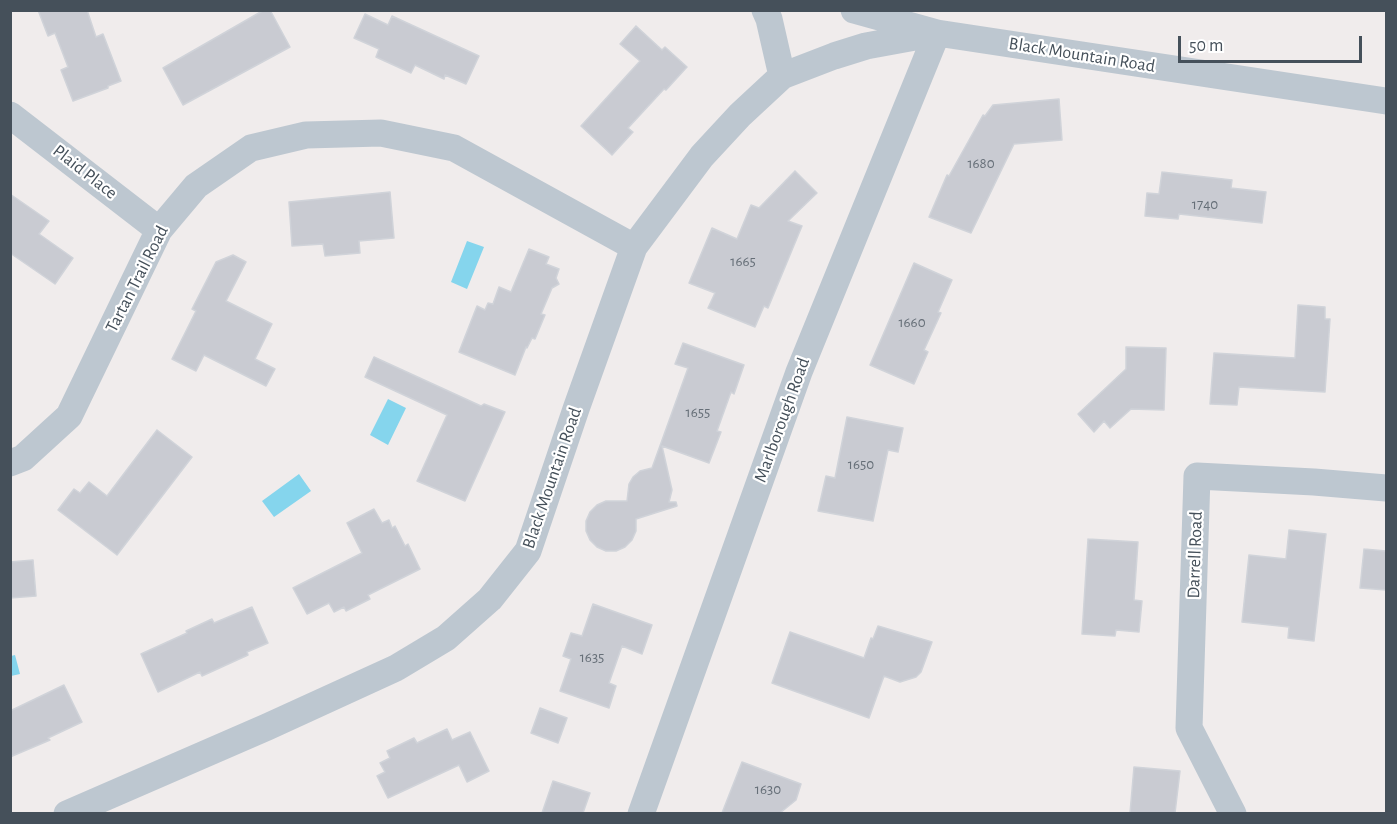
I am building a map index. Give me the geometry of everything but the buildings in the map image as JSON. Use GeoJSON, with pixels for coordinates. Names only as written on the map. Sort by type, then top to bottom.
{"type":"FeatureCollection","features":[{"type":"Feature","properties":{"kind":"street"},"geometry":{"type":"LineString","coordinates":[[765,10],[782,76]]}},
{"type":"Feature","properties":{"kind":"street"},"geometry":{"type":"LineString","coordinates":[[854,10],[937,33]]}},
{"type":"Feature","properties":{"kind":"street","name":"Black Mountain Road"},"geometry":{"type":"LineString","coordinates":[[67,813],[267,728],[396,668],[446,638],[490,599],[528,551],[634,247],[702,156],[740,115],[782,76],[866,46],[937,33],[1386,101]]}},
{"type":"Feature","properties":{"kind":"street","name":"Marlborough Road"},"geometry":{"type":"LineString","coordinates":[[641,813],[798,372],[937,33]]}},
{"type":"Feature","properties":{"kind":"street","name":"Plaid Place"},"geometry":{"type":"LineString","coordinates":[[10,115],[159,230]]}},
{"type":"Feature","properties":{"kind":"street","name":"Tartan Trail Road"},"geometry":{"type":"LineString","coordinates":[[10,463],[23,458],[69,416],[159,230],[196,186],[251,148],[306,135],[381,133],[454,148],[634,247]]}},
{"type":"Feature","properties":{"kind":"street","name":"Darrell Road"},"geometry":{"type":"LineString","coordinates":[[1233,813],[1189,728],[1197,476],[1386,488]]}},
{"type":"Feature","properties":{"kind":"water"},"geometry":{"type":"Polygon","coordinates":[[[467,241],[484,247],[467,289],[451,282],[467,241]]]}},
{"type":"Feature","properties":{"kind":"water"},"geometry":{"type":"Polygon","coordinates":[[[388,399],[406,408],[388,445],[370,435],[388,399]]]}},
{"type":"Feature","properties":{"kind":"water"},"geometry":{"type":"Polygon","coordinates":[[[299,474],[311,491],[274,517],[262,501],[299,474]]]}},
{"type":"Feature","properties":{"kind":"water"},"geometry":{"type":"Polygon","coordinates":[[[15,655],[20,674],[11,676],[11,656],[15,655]]]}}]}
